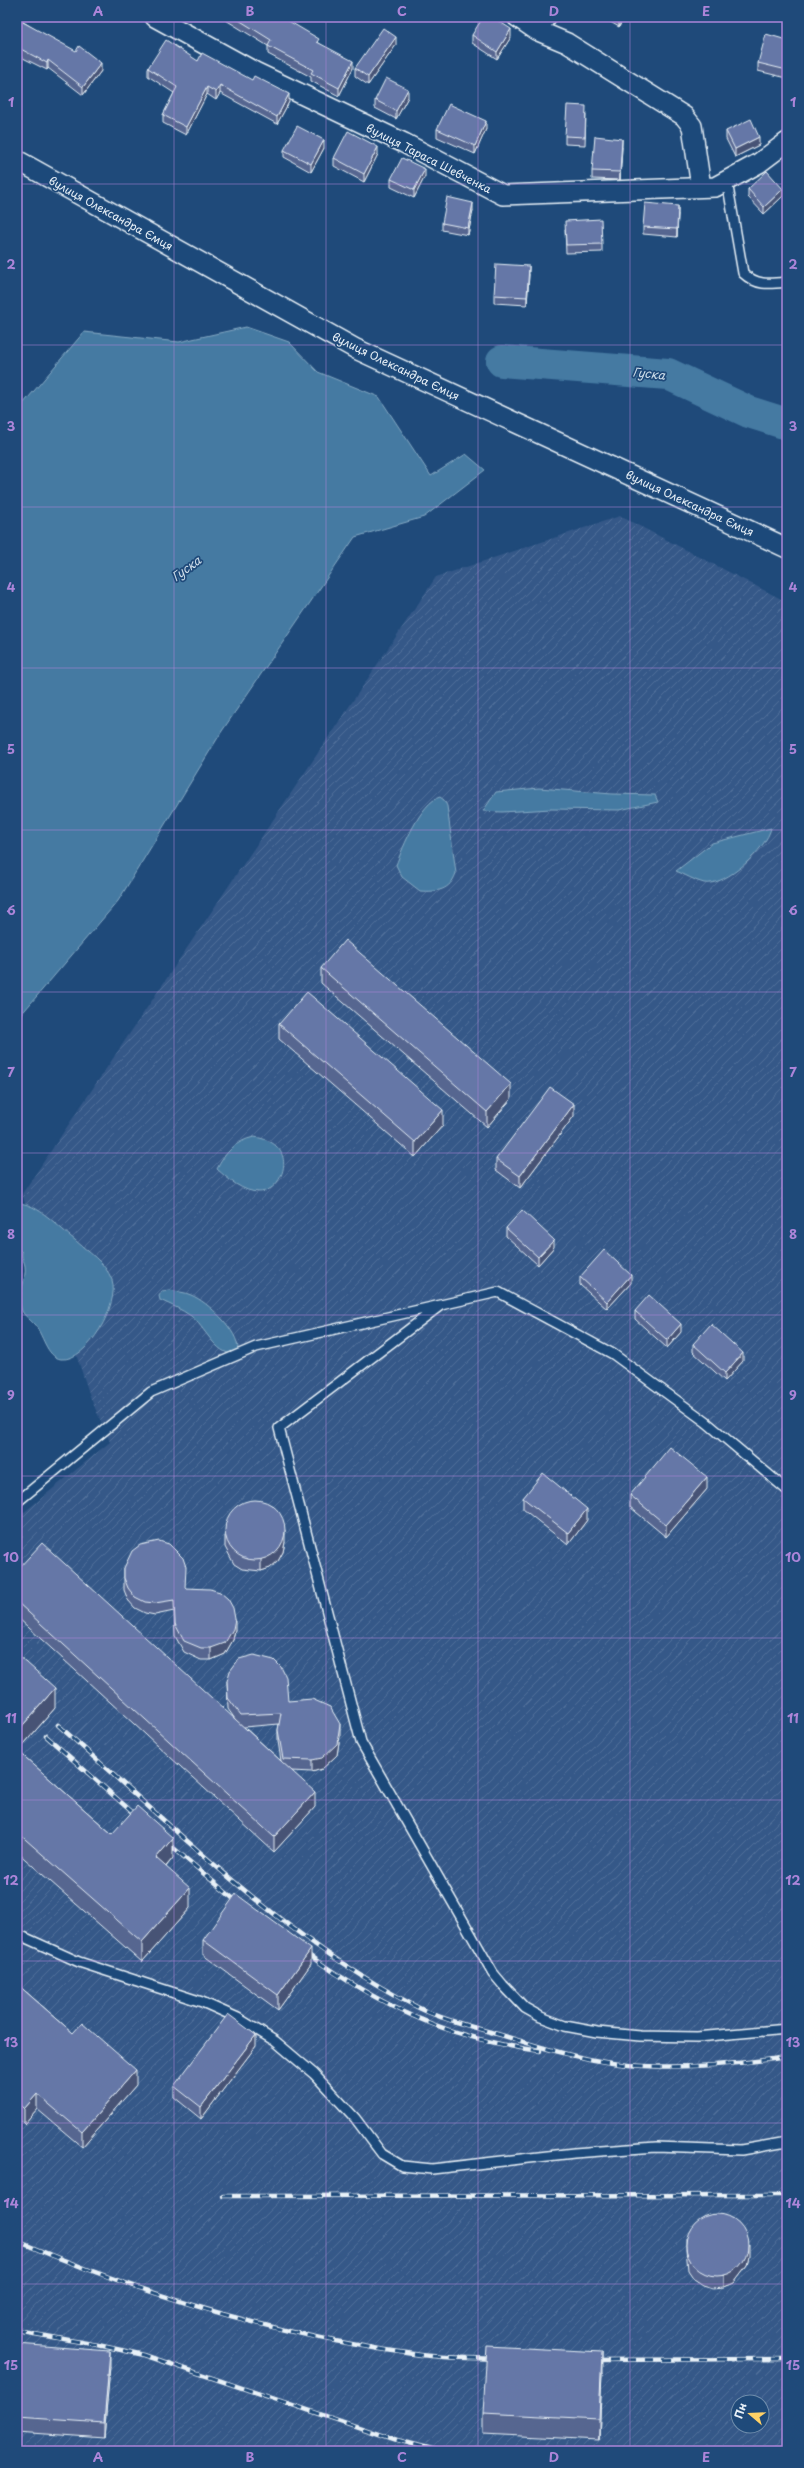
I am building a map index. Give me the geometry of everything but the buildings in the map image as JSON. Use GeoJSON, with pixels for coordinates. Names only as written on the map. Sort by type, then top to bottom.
{"type":"FeatureCollection","features":[{"type":"Feature","properties":{"kind":"street","name":"вулиця Тараса Шевченка"},"geometry":{"type":"LineString","coordinates":[[155,17],[256,72],[404,143],[503,196],[715,187],[759,162],[787,142]]}},
{"type":"Feature","properties":{"kind":"street"},"geometry":{"type":"LineString","coordinates":[[517,17],[541,24],[567,43],[684,116],[692,126],[701,187]]}},
{"type":"Feature","properties":{"kind":"street","name":"вулиця Олександра Ємця"},"geometry":{"type":"LineString","coordinates":[[17,160],[356,349],[787,548]]}},
{"type":"Feature","properties":{"kind":"lane"},"geometry":{"type":"LineString","coordinates":[[727,181],[743,273],[753,281],[770,284],[787,282]]}},
{"type":"Feature","properties":{"kind":"lane"},"geometry":{"type":"LineString","coordinates":[[17,1502],[151,1392],[256,1346],[498,1292],[613,1354],[706,1422],[787,1490]]}},
{"type":"Feature","properties":{"kind":"lane"},"geometry":{"type":"LineString","coordinates":[[441,1305],[279,1428],[362,1742],[493,1973],[525,2008],[541,2017],[565,2026],[597,2032],[640,2036],[697,2037],[787,2029]]}},
{"type":"Feature","properties":{"kind":"lane"},"geometry":{"type":"LineString","coordinates":[[17,1934],[79,1962],[202,2002],[238,2018],[275,2041],[314,2074],[356,2118],[382,2154],[402,2166],[432,2169],[552,2155],[656,2147],[741,2150],[787,2142]]}},
{"type":"Feature","properties":{"kind":"shaded area"},"geometry":{"type":"Polygon","coordinates":[[[620,516],[787,602],[787,2451],[17,2451],[17,1518],[110,1442],[91,1399],[22,1194],[436,577],[620,516]]]}},
{"type":"Feature","properties":{"kind":"water"},"geometry":{"type":"Polygon","coordinates":[[[246,327],[289,342],[318,372],[379,397],[431,476],[466,454],[485,470],[424,517],[355,537],[222,731],[118,901],[19,1017],[17,1026],[17,411],[84,332],[179,342],[246,327]]]}},
{"type":"Feature","properties":{"kind":"water"},"geometry":{"type":"Polygon","coordinates":[[[539,788],[612,794],[655,795],[658,802],[619,810],[551,809],[502,812],[483,811],[496,792],[539,788]]]}},
{"type":"Feature","properties":{"kind":"water"},"geometry":{"type":"Polygon","coordinates":[[[440,797],[444,800],[447,806],[456,873],[450,884],[442,889],[420,891],[402,877],[396,865],[408,837],[420,816],[426,807],[440,797]]]}},
{"type":"Feature","properties":{"kind":"water"},"geometry":{"type":"Polygon","coordinates":[[[771,828],[762,846],[754,855],[734,873],[723,879],[713,883],[704,883],[676,871],[712,843],[771,828]]]}},
{"type":"Feature","properties":{"kind":"water"},"geometry":{"type":"Polygon","coordinates":[[[254,1137],[269,1141],[278,1148],[283,1157],[284,1167],[281,1176],[275,1184],[268,1190],[259,1192],[247,1190],[231,1181],[217,1169],[231,1148],[241,1141],[254,1137]]]}},
{"type":"Feature","properties":{"kind":"water"},"geometry":{"type":"Polygon","coordinates":[[[17,1203],[33,1207],[48,1217],[96,1258],[105,1268],[112,1280],[113,1290],[111,1302],[100,1329],[81,1351],[71,1357],[61,1359],[52,1354],[37,1328],[22,1311],[20,1298],[25,1276],[25,1266],[22,1252],[17,1248],[17,1203]]]}},
{"type":"Feature","properties":{"kind":"water"},"geometry":{"type":"Polygon","coordinates":[[[170,1290],[191,1295],[214,1310],[233,1334],[237,1342],[238,1350],[234,1354],[221,1350],[191,1316],[160,1300],[159,1296],[162,1291],[170,1290]]]}},
{"type":"Feature","properties":{"kind":"waterway","name":"Гуска"},"geometry":{"type":"LineString","coordinates":[[502,361],[668,374],[749,412],[787,424]]}},
{"type":"Feature","properties":{"kind":"railway"},"geometry":{"type":"LineString","coordinates":[[58,1725],[185,1840],[274,1914],[320,1948],[368,1979],[427,2012],[458,2023],[574,2056],[619,2064],[682,2067],[787,2057]]}},
{"type":"Feature","properties":{"kind":"railway"},"geometry":{"type":"LineString","coordinates":[[46,1736],[140,1819]]}},
{"type":"Feature","properties":{"kind":"railway"},"geometry":{"type":"LineString","coordinates":[[164,1840],[242,1906]]}},
{"type":"Feature","properties":{"kind":"railway"},"geometry":{"type":"LineString","coordinates":[[303,1951],[331,1971],[359,1988],[415,2017],[474,2038],[540,2051]]}},
{"type":"Feature","properties":{"kind":"railway"},"geometry":{"type":"LineString","coordinates":[[223,2196],[787,2195]]}},
{"type":"Feature","properties":{"kind":"railway"},"geometry":{"type":"LineString","coordinates":[[17,2241],[115,2279],[215,2312],[266,2326],[369,2347],[421,2355],[497,2359]]}},
{"type":"Feature","properties":{"kind":"railway"},"geometry":{"type":"LineString","coordinates":[[17,2331],[98,2345],[144,2355],[397,2440],[440,2451]]}},
{"type":"Feature","properties":{"kind":"railway"},"geometry":{"type":"LineString","coordinates":[[591,2360],[787,2359]]}},
{"type":"Feature","properties":{"kind":"railway"},"geometry":{"type":"LineString","coordinates":[[775,2451],[787,2448]]}}]}
